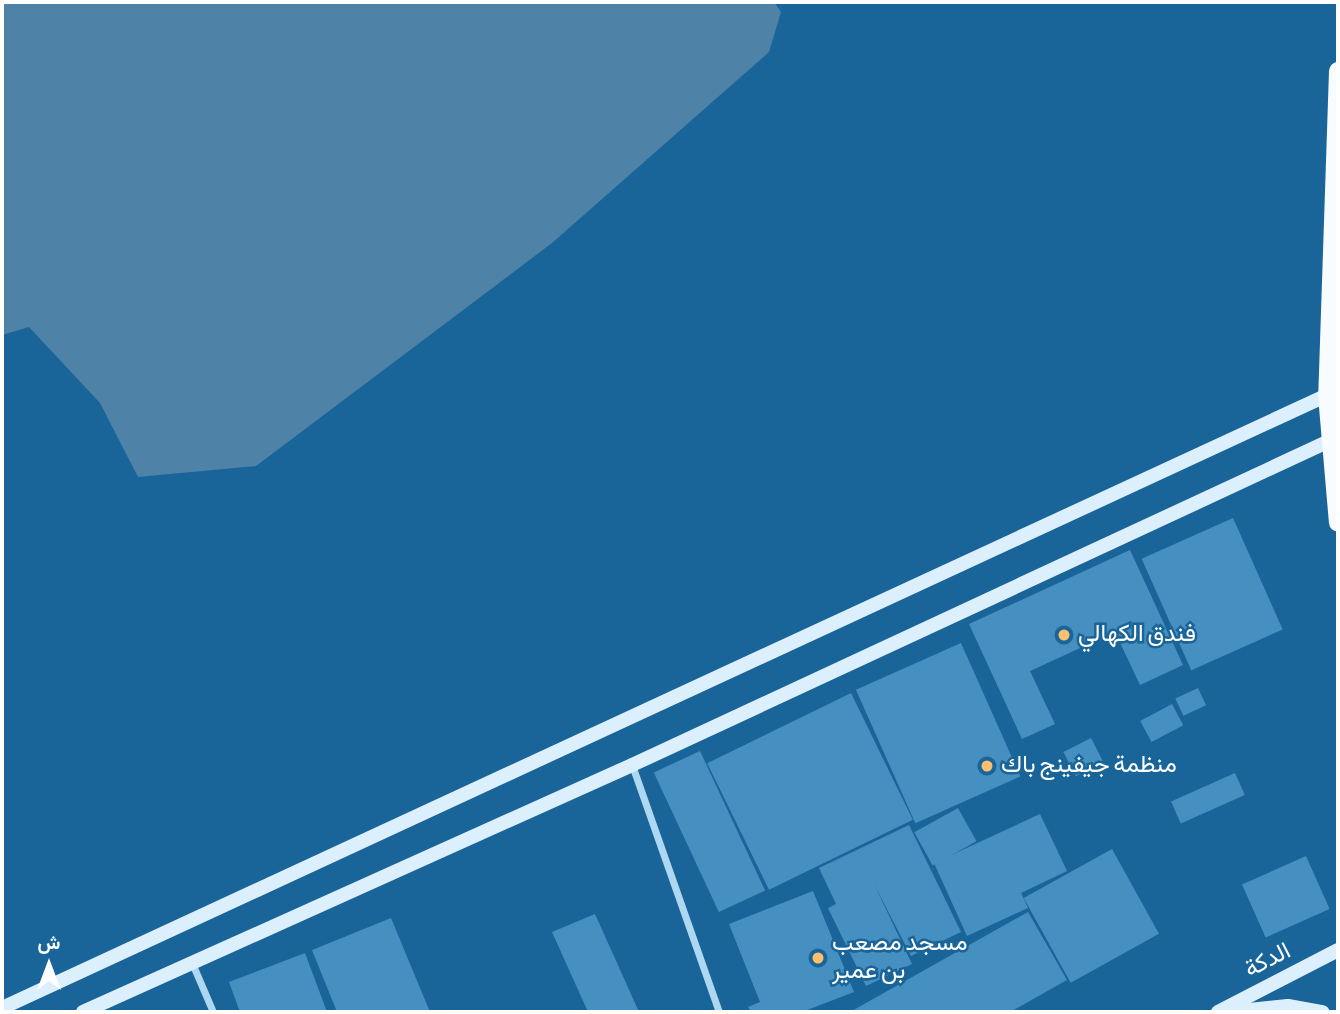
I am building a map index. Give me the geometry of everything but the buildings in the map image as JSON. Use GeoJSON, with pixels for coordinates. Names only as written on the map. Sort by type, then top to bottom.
{"type":"FeatureCollection","features":[{"type":"Feature","properties":{"kind":"main road"},"geometry":{"type":"LineString","coordinates":[[1338,71],[1333,392],[1338,523]]}},
{"type":"Feature","properties":{"kind":"main road"},"geometry":{"type":"LineString","coordinates":[[2,1008],[1333,392]]}},
{"type":"Feature","properties":{"kind":"main road"},"geometry":{"type":"LineString","coordinates":[[83,1012],[632,765],[1334,439]]}},
{"type":"Feature","properties":{"kind":"main road","name":"الدكة"},"geometry":{"type":"LineString","coordinates":[[1218,1012],[1338,950]]}},
{"type":"Feature","properties":{"kind":"main road","name":"الدكة"},"geometry":{"type":"LineString","coordinates":[[1230,1012],[1288,1006],[1322,1012]]}},
{"type":"Feature","properties":{"kind":"street"},"geometry":{"type":"LineString","coordinates":[[632,765],[719,1012]]}},
{"type":"Feature","properties":{"kind":"street"},"geometry":{"type":"LineString","coordinates":[[192,962],[214,1012]]}},
{"type":"Feature","properties":{"kind":"water"},"geometry":{"type":"Polygon","coordinates":[[[2,2],[774,2],[781,12],[769,52],[552,243],[256,466],[138,477],[100,403],[29,327],[2,335],[2,2]]]}},
{"type":"Feature","properties":{"kind":"place","name":"فندق الكهالي"},"geometry":{"type":"Point","coordinates":[1064,635]}},
{"type":"Feature","properties":{"kind":"place","name":"منظمة جيفينج باك"},"geometry":{"type":"Point","coordinates":[987,766]}},
{"type":"Feature","properties":{"kind":"place","name":"مسجد مصعب بن عمير"},"geometry":{"type":"Point","coordinates":[818,958]}}]}
